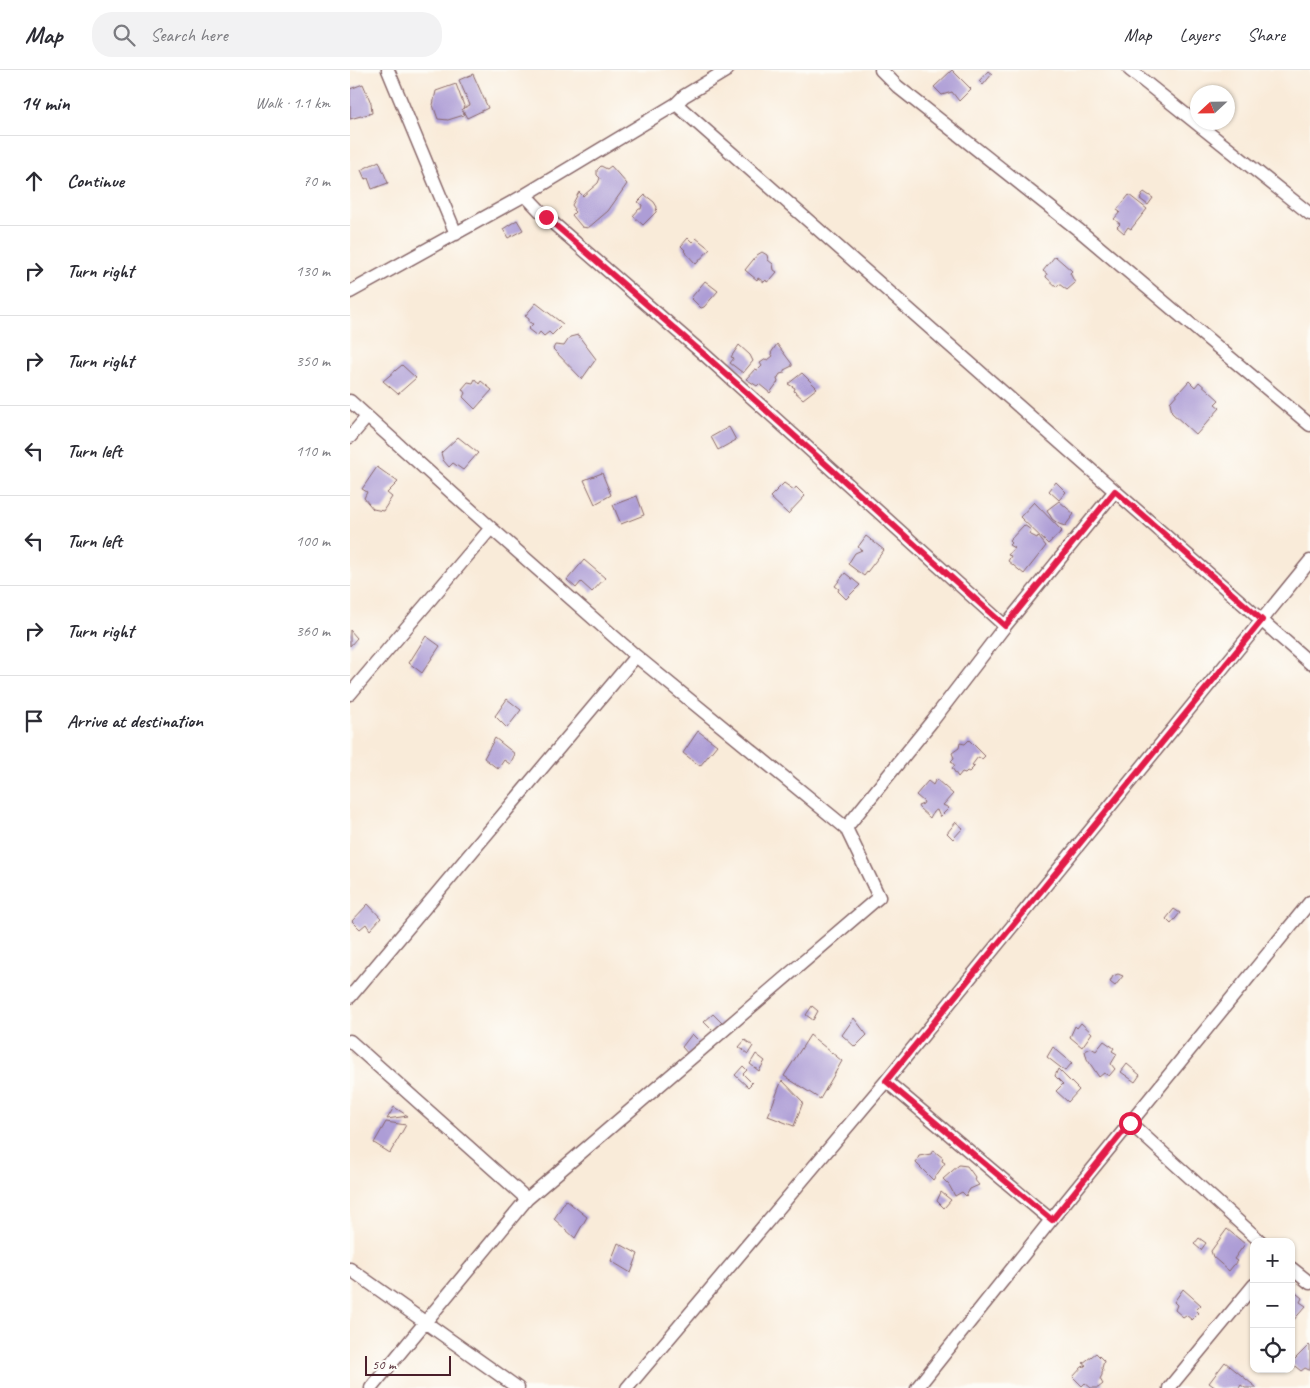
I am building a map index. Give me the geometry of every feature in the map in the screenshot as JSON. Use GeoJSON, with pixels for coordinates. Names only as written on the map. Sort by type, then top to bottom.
{"type":"FeatureCollection","features":[{"type":"Feature","properties":{"kind":"street"},"geometry":{"type":"LineString","coordinates":[[388,70],[456,234]]}},
{"type":"Feature","properties":{"kind":"street"},"geometry":{"type":"LineString","coordinates":[[350,292],[524,195],[676,104],[684,96],[727,70]]}},
{"type":"Feature","properties":{"kind":"street"},"geometry":{"type":"LineString","coordinates":[[881,70],[898,87],[1080,231],[1310,425]]}},
{"type":"Feature","properties":{"kind":"street"},"geometry":{"type":"LineString","coordinates":[[1130,70],[1310,214]]}},
{"type":"Feature","properties":{"kind":"street"},"geometry":{"type":"LineString","coordinates":[[676,104],[1310,662]]}},
{"type":"Feature","properties":{"kind":"street"},"geometry":{"type":"LineString","coordinates":[[524,195],[546,217],[713,362],[1005,626]]}},
{"type":"Feature","properties":{"kind":"street"},"geometry":{"type":"LineString","coordinates":[[350,401],[636,656],[846,828],[879,897],[527,1199],[371,1388]]}},
{"type":"Feature","properties":{"kind":"street"},"geometry":{"type":"LineString","coordinates":[[350,437],[367,416]]}},
{"type":"Feature","properties":{"kind":"street"},"geometry":{"type":"LineString","coordinates":[[846,828],[1005,626],[1115,491]]}},
{"type":"Feature","properties":{"kind":"street"},"geometry":{"type":"LineString","coordinates":[[350,694],[491,528]]}},
{"type":"Feature","properties":{"kind":"street"},"geometry":{"type":"LineString","coordinates":[[627,1388],[886,1081],[1310,561]]}},
{"type":"Feature","properties":{"kind":"street"},"geometry":{"type":"LineString","coordinates":[[350,997],[636,656]]}},
{"type":"Feature","properties":{"kind":"street"},"geometry":{"type":"LineString","coordinates":[[917,1388],[1310,902]]}},
{"type":"Feature","properties":{"kind":"street"},"geometry":{"type":"LineString","coordinates":[[350,1041],[527,1199]]}},
{"type":"Feature","properties":{"kind":"street"},"geometry":{"type":"LineString","coordinates":[[886,1081],[1052,1220]]}},
{"type":"Feature","properties":{"kind":"street"},"geometry":{"type":"LineString","coordinates":[[1130,1123],[1257,1238]]}},
{"type":"Feature","properties":{"kind":"street"},"geometry":{"type":"LineString","coordinates":[[350,1269],[518,1388]]}},
{"type":"Feature","properties":{"kind":"street"},"geometry":{"type":"LineString","coordinates":[[1295,1271],[1310,1283]]}},
{"type":"Feature","properties":{"kind":"street"},"geometry":{"type":"LineString","coordinates":[[1169,1388],[1250,1290]]}},
{"type":"Feature","properties":{"kind":"building"},"geometry":{"type":"Polygon","coordinates":[[[952,70],[971,89],[959,101],[952,92],[942,95],[934,87],[952,70]]]}},
{"type":"Feature","properties":{"kind":"building"},"geometry":{"type":"Polygon","coordinates":[[[988,71],[992,74],[983,85],[979,81],[988,71]]]}},
{"type":"Feature","properties":{"kind":"building"},"geometry":{"type":"Polygon","coordinates":[[[473,74],[488,108],[467,118],[462,109],[470,105],[459,80],[473,74]]]}},
{"type":"Feature","properties":{"kind":"building"},"geometry":{"type":"Polygon","coordinates":[[[363,84],[371,103],[372,113],[350,119],[350,89],[363,84]]]}},
{"type":"Feature","properties":{"kind":"building"},"geometry":{"type":"Polygon","coordinates":[[[456,84],[464,106],[462,111],[464,115],[448,120],[438,119],[433,105],[436,91],[456,84]]]}},
{"type":"Feature","properties":{"kind":"building"},"geometry":{"type":"Polygon","coordinates":[[[379,161],[388,183],[372,189],[368,178],[365,179],[361,170],[379,161]]]}},
{"type":"Feature","properties":{"kind":"building"},"geometry":{"type":"Polygon","coordinates":[[[601,166],[607,169],[611,166],[627,184],[608,211],[588,228],[582,227],[572,215],[575,212],[572,205],[579,192],[583,196],[598,183],[600,178],[597,175],[597,170],[601,166]]]}},
{"type":"Feature","properties":{"kind":"building"},"geometry":{"type":"Polygon","coordinates":[[[1144,192],[1153,198],[1148,205],[1140,199],[1144,192]]]}},
{"type":"Feature","properties":{"kind":"building"},"geometry":{"type":"Polygon","coordinates":[[[645,195],[657,207],[656,212],[643,225],[633,216],[641,209],[642,205],[638,202],[645,195]]]}},
{"type":"Feature","properties":{"kind":"building"},"geometry":{"type":"Polygon","coordinates":[[[1129,195],[1147,209],[1131,229],[1128,227],[1124,233],[1117,227],[1120,224],[1114,219],[1120,212],[1117,210],[1129,195]]]}},
{"type":"Feature","properties":{"kind":"building"},"geometry":{"type":"Polygon","coordinates":[[[517,220],[523,230],[508,238],[503,229],[517,220]]]}},
{"type":"Feature","properties":{"kind":"building"},"geometry":{"type":"Polygon","coordinates":[[[688,238],[692,242],[696,238],[710,249],[696,264],[681,246],[688,238]]]}},
{"type":"Feature","properties":{"kind":"building"},"geometry":{"type":"Polygon","coordinates":[[[762,252],[767,255],[768,260],[773,264],[774,270],[777,272],[767,282],[758,278],[757,280],[745,270],[757,255],[762,252]]]}},
{"type":"Feature","properties":{"kind":"building"},"geometry":{"type":"Polygon","coordinates":[[[1055,256],[1072,271],[1070,273],[1075,283],[1067,290],[1059,284],[1057,287],[1046,277],[1047,274],[1043,271],[1055,256]]]}},
{"type":"Feature","properties":{"kind":"building"},"geometry":{"type":"Polygon","coordinates":[[[705,281],[718,291],[701,308],[691,298],[705,281]]]}},
{"type":"Feature","properties":{"kind":"building"},"geometry":{"type":"Polygon","coordinates":[[[536,303],[563,324],[552,335],[549,332],[544,336],[540,332],[537,336],[528,329],[533,324],[525,316],[536,303]]]}},
{"type":"Feature","properties":{"kind":"building"},"geometry":{"type":"Polygon","coordinates":[[[578,335],[596,359],[582,379],[553,349],[555,345],[564,346],[570,337],[578,335]]]}},
{"type":"Feature","properties":{"kind":"building"},"geometry":{"type":"Polygon","coordinates":[[[777,344],[792,366],[780,374],[777,379],[778,382],[770,393],[759,384],[757,386],[746,379],[755,369],[758,370],[762,366],[760,363],[773,356],[771,353],[777,344]]]}},
{"type":"Feature","properties":{"kind":"building"},"geometry":{"type":"Polygon","coordinates":[[[739,345],[750,355],[753,361],[743,373],[730,363],[734,358],[731,357],[739,345]]]}},
{"type":"Feature","properties":{"kind":"building"},"geometry":{"type":"Polygon","coordinates":[[[402,365],[416,378],[398,394],[383,381],[402,365]]]}},
{"type":"Feature","properties":{"kind":"building"},"geometry":{"type":"Polygon","coordinates":[[[802,373],[817,388],[803,399],[794,391],[795,388],[788,384],[802,373]]]}},
{"type":"Feature","properties":{"kind":"building"},"geometry":{"type":"Polygon","coordinates":[[[475,379],[479,384],[481,381],[492,390],[475,409],[463,397],[465,393],[462,389],[468,382],[473,383],[475,379]]]}},
{"type":"Feature","properties":{"kind":"building"},"geometry":{"type":"Polygon","coordinates":[[[1189,381],[1195,387],[1199,382],[1219,400],[1215,404],[1220,408],[1196,435],[1172,413],[1170,402],[1189,381]]]}},
{"type":"Feature","properties":{"kind":"building"},"geometry":{"type":"Polygon","coordinates":[[[729,427],[736,440],[718,450],[711,437],[729,427]]]}},
{"type":"Feature","properties":{"kind":"building"},"geometry":{"type":"Polygon","coordinates":[[[458,437],[478,453],[463,470],[453,463],[449,467],[443,460],[441,453],[458,437]]]}},
{"type":"Feature","properties":{"kind":"building"},"geometry":{"type":"Polygon","coordinates":[[[377,467],[398,482],[387,493],[392,497],[383,511],[373,509],[364,498],[367,492],[362,489],[377,467]]]}},
{"type":"Feature","properties":{"kind":"building"},"geometry":{"type":"Polygon","coordinates":[[[602,473],[611,495],[595,504],[584,480],[602,473]]]}},
{"type":"Feature","properties":{"kind":"building"},"geometry":{"type":"Polygon","coordinates":[[[1056,482],[1066,492],[1059,500],[1049,491],[1056,482]]]}},
{"type":"Feature","properties":{"kind":"building"},"geometry":{"type":"Polygon","coordinates":[[[784,483],[794,490],[796,487],[805,496],[788,514],[770,497],[784,483]]]}},
{"type":"Feature","properties":{"kind":"building"},"geometry":{"type":"Polygon","coordinates":[[[637,496],[644,515],[621,524],[613,505],[637,496]]]}},
{"type":"Feature","properties":{"kind":"building"},"geometry":{"type":"Polygon","coordinates":[[[1059,501],[1074,514],[1065,526],[1052,519],[1047,510],[1059,501]]]}},
{"type":"Feature","properties":{"kind":"building"},"geometry":{"type":"Polygon","coordinates":[[[1034,502],[1062,531],[1048,544],[1020,517],[1034,502]]]}},
{"type":"Feature","properties":{"kind":"building"},"geometry":{"type":"Polygon","coordinates":[[[1024,525],[1031,530],[1029,534],[1037,538],[1038,536],[1046,546],[1024,574],[1008,561],[1011,556],[1008,555],[1014,548],[1009,545],[1011,543],[1009,541],[1024,525]]]}},
{"type":"Feature","properties":{"kind":"building"},"geometry":{"type":"Polygon","coordinates":[[[866,536],[884,550],[864,576],[848,564],[855,553],[862,550],[858,547],[866,536]]]}},
{"type":"Feature","properties":{"kind":"building"},"geometry":{"type":"Polygon","coordinates":[[[584,560],[605,578],[592,592],[581,582],[576,588],[567,580],[584,560]]]}},
{"type":"Feature","properties":{"kind":"building"},"geometry":{"type":"Polygon","coordinates":[[[845,573],[860,585],[846,599],[835,586],[845,573]]]}},
{"type":"Feature","properties":{"kind":"building"},"geometry":{"type":"Polygon","coordinates":[[[350,630],[357,638],[350,646],[350,630]]]}},
{"type":"Feature","properties":{"kind":"building"},"geometry":{"type":"Polygon","coordinates":[[[426,636],[440,646],[422,673],[409,663],[426,636]]]}},
{"type":"Feature","properties":{"kind":"building"},"geometry":{"type":"Polygon","coordinates":[[[507,699],[521,710],[507,728],[495,716],[507,699]]]}},
{"type":"Feature","properties":{"kind":"building"},"geometry":{"type":"Polygon","coordinates":[[[698,731],[717,745],[700,766],[683,753],[698,731]]]}},
{"type":"Feature","properties":{"kind":"building"},"geometry":{"type":"Polygon","coordinates":[[[495,738],[515,754],[510,764],[504,760],[498,769],[484,758],[495,738]]]}},
{"type":"Feature","properties":{"kind":"building"},"geometry":{"type":"Polygon","coordinates":[[[969,740],[985,756],[982,759],[978,757],[972,765],[975,766],[969,772],[962,772],[958,777],[952,768],[955,766],[951,761],[954,758],[952,753],[959,748],[960,743],[965,744],[969,740]]]}},
{"type":"Feature","properties":{"kind":"building"},"geometry":{"type":"Polygon","coordinates":[[[936,779],[953,794],[943,805],[949,808],[940,817],[937,810],[933,812],[930,818],[919,808],[918,806],[924,802],[916,795],[928,781],[933,785],[936,779]]]}},
{"type":"Feature","properties":{"kind":"building"},"geometry":{"type":"Polygon","coordinates":[[[956,822],[963,828],[953,839],[947,833],[956,822]]]}},
{"type":"Feature","properties":{"kind":"building"},"geometry":{"type":"Polygon","coordinates":[[[368,904],[381,918],[370,930],[366,924],[360,929],[352,921],[368,904]]]}},
{"type":"Feature","properties":{"kind":"building"},"geometry":{"type":"Polygon","coordinates":[[[1174,909],[1180,913],[1171,924],[1166,919],[1174,909]]]}},
{"type":"Feature","properties":{"kind":"building"},"geometry":{"type":"Polygon","coordinates":[[[1118,974],[1123,976],[1115,986],[1110,982],[1113,976],[1118,974]]]}},
{"type":"Feature","properties":{"kind":"building"},"geometry":{"type":"Polygon","coordinates":[[[812,1006],[818,1011],[813,1020],[806,1015],[812,1006]]]}},
{"type":"Feature","properties":{"kind":"building"},"geometry":{"type":"Polygon","coordinates":[[[713,1014],[725,1026],[716,1034],[704,1022],[713,1014]]]}},
{"type":"Feature","properties":{"kind":"building"},"geometry":{"type":"Polygon","coordinates":[[[854,1018],[867,1035],[855,1047],[842,1035],[854,1018]]]}},
{"type":"Feature","properties":{"kind":"building"},"geometry":{"type":"Polygon","coordinates":[[[1081,1023],[1092,1033],[1082,1047],[1070,1037],[1075,1026],[1077,1028],[1081,1023]]]}},
{"type":"Feature","properties":{"kind":"building"},"geometry":{"type":"Polygon","coordinates":[[[692,1034],[700,1042],[689,1055],[682,1047],[692,1034]]]}},
{"type":"Feature","properties":{"kind":"building"},"geometry":{"type":"Polygon","coordinates":[[[810,1035],[842,1061],[820,1099],[784,1076],[810,1035]]]}},
{"type":"Feature","properties":{"kind":"building"},"geometry":{"type":"Polygon","coordinates":[[[745,1040],[753,1046],[748,1054],[739,1047],[745,1040]]]}},
{"type":"Feature","properties":{"kind":"building"},"geometry":{"type":"Polygon","coordinates":[[[1104,1041],[1114,1048],[1112,1051],[1117,1054],[1111,1064],[1115,1069],[1109,1076],[1104,1073],[1099,1077],[1087,1059],[1085,1051],[1091,1048],[1096,1051],[1104,1041]]]}},
{"type":"Feature","properties":{"kind":"building"},"geometry":{"type":"Polygon","coordinates":[[[1053,1047],[1072,1063],[1065,1071],[1047,1057],[1053,1047]]]}},
{"type":"Feature","properties":{"kind":"building"},"geometry":{"type":"Polygon","coordinates":[[[756,1054],[765,1061],[759,1071],[750,1064],[756,1054]]]}},
{"type":"Feature","properties":{"kind":"building"},"geometry":{"type":"Polygon","coordinates":[[[1127,1064],[1140,1075],[1135,1082],[1121,1072],[1127,1064]]]}},
{"type":"Feature","properties":{"kind":"building"},"geometry":{"type":"Polygon","coordinates":[[[743,1066],[747,1070],[743,1074],[752,1083],[748,1087],[735,1075],[743,1066]]]}},
{"type":"Feature","properties":{"kind":"building"},"geometry":{"type":"Polygon","coordinates":[[[1058,1069],[1079,1090],[1068,1102],[1056,1091],[1063,1084],[1055,1076],[1058,1069]]]}},
{"type":"Feature","properties":{"kind":"building"},"geometry":{"type":"Polygon","coordinates":[[[782,1080],[803,1102],[794,1126],[768,1116],[782,1080]]]}},
{"type":"Feature","properties":{"kind":"building"},"geometry":{"type":"Polygon","coordinates":[[[394,1107],[408,1116],[387,1119],[394,1107]]]}},
{"type":"Feature","properties":{"kind":"building"},"geometry":{"type":"Polygon","coordinates":[[[386,1122],[406,1125],[390,1153],[374,1143],[386,1122]]]}},
{"type":"Feature","properties":{"kind":"building"},"geometry":{"type":"Polygon","coordinates":[[[933,1150],[943,1158],[942,1161],[945,1163],[933,1180],[916,1163],[919,1156],[931,1154],[933,1150]]]}},
{"type":"Feature","properties":{"kind":"building"},"geometry":{"type":"Polygon","coordinates":[[[959,1165],[967,1166],[979,1185],[970,1189],[966,1196],[962,1192],[955,1196],[943,1179],[959,1165]]]}},
{"type":"Feature","properties":{"kind":"building"},"geometry":{"type":"Polygon","coordinates":[[[941,1192],[951,1200],[944,1208],[937,1201],[941,1192]]]}},
{"type":"Feature","properties":{"kind":"building"},"geometry":{"type":"Polygon","coordinates":[[[566,1200],[587,1217],[575,1238],[554,1219],[566,1200]]]}},
{"type":"Feature","properties":{"kind":"building"},"geometry":{"type":"Polygon","coordinates":[[[1227,1229],[1245,1244],[1234,1259],[1237,1261],[1229,1271],[1213,1257],[1211,1251],[1227,1229]]]}},
{"type":"Feature","properties":{"kind":"building"},"geometry":{"type":"Polygon","coordinates":[[[1199,1238],[1206,1243],[1201,1250],[1194,1244],[1199,1238]]]}},
{"type":"Feature","properties":{"kind":"building"},"geometry":{"type":"Polygon","coordinates":[[[618,1243],[638,1254],[631,1273],[611,1261],[618,1243]]]}},
{"type":"Feature","properties":{"kind":"building"},"geometry":{"type":"Polygon","coordinates":[[[1183,1289],[1201,1305],[1196,1310],[1199,1313],[1192,1320],[1186,1315],[1183,1317],[1175,1310],[1177,1305],[1174,1302],[1183,1289]]]}},
{"type":"Feature","properties":{"kind":"building"},"geometry":{"type":"Polygon","coordinates":[[[1295,1292],[1302,1298],[1300,1302],[1306,1306],[1295,1318],[1295,1292]]]}},
{"type":"Feature","properties":{"kind":"building"},"geometry":{"type":"Polygon","coordinates":[[[1310,1346],[1310,1370],[1305,1368],[1301,1371],[1295,1366],[1295,1359],[1310,1346]]]}},
{"type":"Feature","properties":{"kind":"building"},"geometry":{"type":"Polygon","coordinates":[[[1096,1353],[1104,1361],[1100,1379],[1103,1384],[1098,1388],[1091,1388],[1085,1383],[1082,1386],[1073,1377],[1086,1365],[1083,1363],[1096,1353]]]}},
{"type":"Feature","properties":{"kind":"building"},"geometry":{"type":"Polygon","coordinates":[[[1225,1362],[1257,1388],[1245,1388],[1241,1385],[1239,1388],[1216,1388],[1209,1383],[1225,1362]]]}},
{"type":"Feature","properties":{"kind":"route"},"geometry":{"type":"LineString","coordinates":[[546,217],[706,356],[1005,626],[1115,491],[1262,620],[886,1081],[1052,1220],[1130,1123]]}}]}
